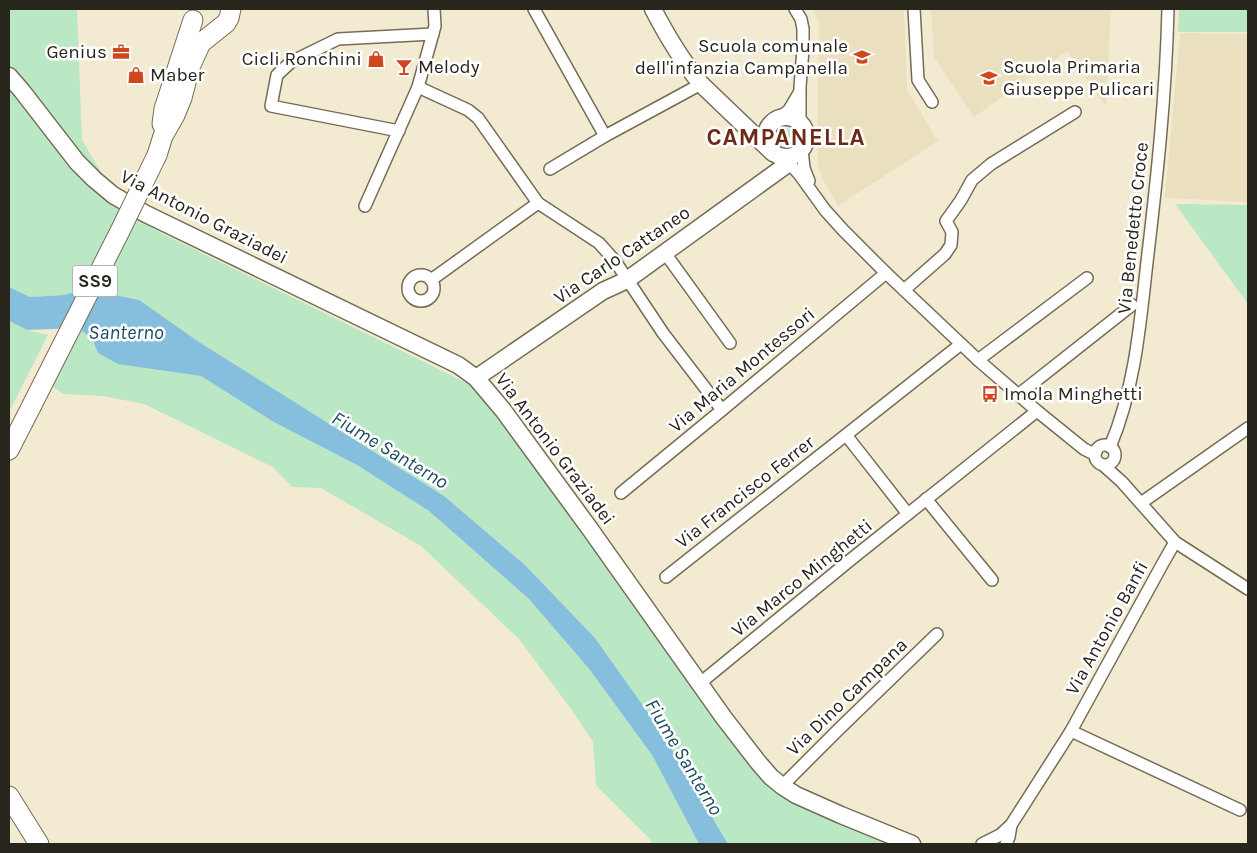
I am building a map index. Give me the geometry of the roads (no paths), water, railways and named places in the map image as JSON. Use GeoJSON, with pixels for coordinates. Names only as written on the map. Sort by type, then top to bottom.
{"type":"FeatureCollection","features":[{"type":"Feature","properties":{"kind":"main road"},"geometry":{"type":"LineString","coordinates":[[191,14],[197,25],[209,30],[215,29],[231,14]]}},
{"type":"Feature","properties":{"kind":"main road","name":"SS9"},"geometry":{"type":"LineString","coordinates":[[163,136],[162,121],[164,109],[191,14]]}},
{"type":"Feature","properties":{"kind":"main road","name":"SS9"},"geometry":{"type":"LineString","coordinates":[[9,450],[157,155],[163,136],[182,98],[190,67],[201,42],[231,14]]}},
{"type":"Feature","properties":{"kind":"main road"},"geometry":{"type":"LineString","coordinates":[[177,67],[174,90],[177,96],[182,98]]}},
{"type":"Feature","properties":{"kind":"main road"},"geometry":{"type":"LineString","coordinates":[[9,796],[39,844]]}},
{"type":"Feature","properties":{"kind":"street"},"geometry":{"type":"LineString","coordinates":[[365,206],[418,88],[435,26],[434,9]]}},
{"type":"Feature","properties":{"kind":"street"},"geometry":{"type":"LineString","coordinates":[[534,9],[605,136]]}},
{"type":"Feature","properties":{"kind":"street"},"geometry":{"type":"LineString","coordinates":[[653,9],[682,61],[702,84],[799,174],[825,210],[886,273],[960,344],[1036,411],[1084,449],[1092,453],[1096,452]]}},
{"type":"Feature","properties":{"kind":"street"},"geometry":{"type":"LineString","coordinates":[[795,9],[801,19],[803,29],[800,122]]}},
{"type":"Feature","properties":{"kind":"street"},"geometry":{"type":"LineString","coordinates":[[914,9],[918,80],[932,102]]}},
{"type":"Feature","properties":{"kind":"street","name":"Via Benedetto Croce"},"geometry":{"type":"LineString","coordinates":[[1110,448],[1132,377],[1137,343],[1156,193],[1168,9]]}},
{"type":"Feature","properties":{"kind":"street"},"geometry":{"type":"LineString","coordinates":[[399,131],[271,106],[277,75],[291,62],[338,39],[433,34]]}},
{"type":"Feature","properties":{"kind":"street","name":"Via Antonio Graziadei"},"geometry":{"type":"LineString","coordinates":[[9,76],[77,162],[113,195],[146,214],[458,365],[476,378],[503,410],[584,521],[699,684],[758,762],[771,776],[796,795],[912,844]]}},
{"type":"Feature","properties":{"kind":"street"},"geometry":{"type":"LineString","coordinates":[[550,169],[605,136],[702,84]]}},
{"type":"Feature","properties":{"kind":"street"},"geometry":{"type":"LineString","coordinates":[[418,88],[468,110],[478,118],[538,203],[599,243],[615,261],[663,333],[722,410]]}},
{"type":"Feature","properties":{"kind":"street"},"geometry":{"type":"LineString","coordinates":[[781,158],[768,148],[766,134],[768,127],[789,110],[800,92]]}},
{"type":"Feature","properties":{"kind":"street"},"geometry":{"type":"LineString","coordinates":[[904,290],[945,254],[951,245],[952,232],[946,221],[972,180],[991,164],[1075,112]]}},
{"type":"Feature","properties":{"kind":"street"},"geometry":{"type":"LineString","coordinates":[[736,117],[749,124],[760,125],[766,125],[777,119],[788,117],[800,122],[806,132],[802,149],[804,168],[812,192]]}},
{"type":"Feature","properties":{"kind":"street","name":"Via Carlo Cattaneo"},"geometry":{"type":"LineString","coordinates":[[476,378],[603,291],[627,280],[665,253],[781,158],[798,154],[802,149]]}},
{"type":"Feature","properties":{"kind":"street"},"geometry":{"type":"LineString","coordinates":[[431,280],[538,203]]}},
{"type":"Feature","properties":{"kind":"street"},"geometry":{"type":"LineString","coordinates":[[665,253],[730,344]]}},
{"type":"Feature","properties":{"kind":"street","name":"Via Maria Montessori"},"geometry":{"type":"LineString","coordinates":[[620,493],[886,273]]}},
{"type":"Feature","properties":{"kind":"street"},"geometry":{"type":"LineString","coordinates":[[978,360],[1087,278]]}},
{"type":"Feature","properties":{"kind":"street"},"geometry":{"type":"LineString","coordinates":[[1018,395],[1132,305]]}},
{"type":"Feature","properties":{"kind":"street","name":"Via Francisco Ferrer"},"geometry":{"type":"LineString","coordinates":[[666,578],[960,344]]}},
{"type":"Feature","properties":{"kind":"street","name":"Via Marco Minghetti"},"geometry":{"type":"LineString","coordinates":[[699,684],[1036,411]]}},
{"type":"Feature","properties":{"kind":"street"},"geometry":{"type":"LineString","coordinates":[[1141,503],[1248,428]]}},
{"type":"Feature","properties":{"kind":"street"},"geometry":{"type":"LineString","coordinates":[[846,435],[908,514]]}},
{"type":"Feature","properties":{"kind":"street"},"geometry":{"type":"LineString","coordinates":[[1108,463],[1114,452],[1110,448],[1102,446],[1096,452],[1097,462],[1108,463],[1122,482],[1175,542],[1245,583]]}},
{"type":"Feature","properties":{"kind":"street"},"geometry":{"type":"LineString","coordinates":[[926,499],[992,580]]}},
{"type":"Feature","properties":{"kind":"street","name":"Via Antonio Banfi"},"geometry":{"type":"LineString","coordinates":[[982,844],[991,842],[1000,835],[1009,838],[1071,731],[1175,542]]}},
{"type":"Feature","properties":{"kind":"street","name":"Via Dino Campana"},"geometry":{"type":"LineString","coordinates":[[782,786],[938,634]]}},
{"type":"Feature","properties":{"kind":"street"},"geometry":{"type":"LineString","coordinates":[[1071,731],[1240,810]]}},
{"type":"Feature","properties":{"kind":"water","name":"Santerno"},"geometry":{"type":"Polygon","coordinates":[[[9,287],[30,297],[64,295],[84,289],[139,300],[199,342],[444,496],[525,565],[595,638],[659,728],[728,844],[699,844],[652,755],[590,670],[529,599],[429,511],[357,465],[272,421],[201,376],[118,364],[98,353],[92,339],[77,328],[27,330],[9,321],[9,287]]]}},
{"type":"Feature","properties":{"kind":"place","name":"Genius"},"geometry":{"type":"Point","coordinates":[121,52]}},
{"type":"Feature","properties":{"kind":"place","name":"Scuola comunale dell'infanzia Campanella"},"geometry":{"type":"Point","coordinates":[862,57]}},
{"type":"Feature","properties":{"kind":"place","name":"Cicli Ronchini"},"geometry":{"type":"Point","coordinates":[376,59]}},
{"type":"Feature","properties":{"kind":"place","name":"Melody"},"geometry":{"type":"Point","coordinates":[404,67]}},
{"type":"Feature","properties":{"kind":"place","name":"Maber"},"geometry":{"type":"Point","coordinates":[136,75]}},
{"type":"Feature","properties":{"kind":"place","name":"Scuola Primaria Giuseppe Pulicari"},"geometry":{"type":"Point","coordinates":[989,78]}},
{"type":"Feature","properties":{"kind":"place","name":"Imola Minghetti"},"geometry":{"type":"Point","coordinates":[990,394]}},
{"type":"Feature","properties":{"kind":"district","name":"CAMPANELLA"},"geometry":{"type":"Point","coordinates":[786,137]}},
{"type":"Feature","properties":{"kind":"water label","name":"Fiume Santerno"},"geometry":{"type":"Point","coordinates":[390,450]}},
{"type":"Feature","properties":{"kind":"water label","name":"Fiume Santerno"},"geometry":{"type":"Point","coordinates":[684,757]}}]}
